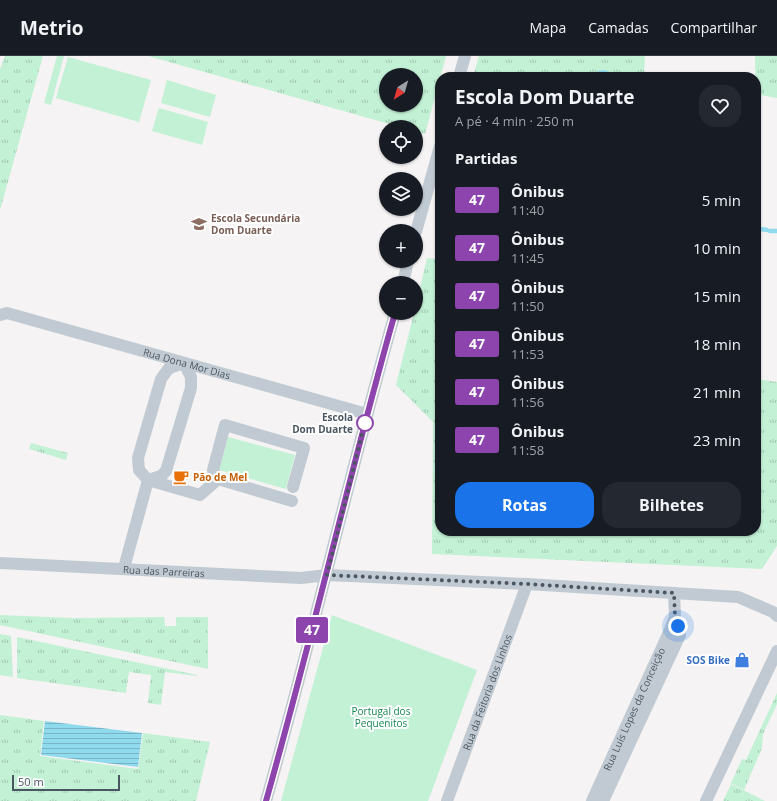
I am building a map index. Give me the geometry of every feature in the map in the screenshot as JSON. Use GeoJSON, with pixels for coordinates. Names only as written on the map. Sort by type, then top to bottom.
{"type":"FeatureCollection","features":[{"type":"Feature","properties":{"kind":"street"},"geometry":{"type":"LineString","coordinates":[[460,72],[465,56]]}},
{"type":"Feature","properties":{"kind":"street"},"geometry":{"type":"LineString","coordinates":[[418,224],[435,164]]}},
{"type":"Feature","properties":{"kind":"street","name":"Rua Dona Mor Dias"},"geometry":{"type":"LineString","coordinates":[[3,314],[367,414]]}},
{"type":"Feature","properties":{"kind":"street"},"geometry":{"type":"LineString","coordinates":[[266,801],[327,575],[367,414],[393,320]]}},
{"type":"Feature","properties":{"kind":"street"},"geometry":{"type":"LineString","coordinates":[[148,480],[161,476],[166,471],[191,388],[191,377],[184,363],[169,368],[161,379],[138,458],[139,470],[148,480],[200,495],[218,479]]}},
{"type":"Feature","properties":{"kind":"street"},"geometry":{"type":"LineString","coordinates":[[292,501],[218,479],[213,470],[225,425],[304,448],[293,487]]}},
{"type":"Feature","properties":{"kind":"street"},"geometry":{"type":"LineString","coordinates":[[124,568],[148,480]]}},
{"type":"Feature","properties":{"kind":"street","name":"Rua das Parreiras"},"geometry":{"type":"LineString","coordinates":[[0,563],[301,578],[327,575],[527,584],[738,597],[773,612],[777,616]]}},
{"type":"Feature","properties":{"kind":"street","name":"Rua da Feitoria dos Linhos"},"geometry":{"type":"LineString","coordinates":[[447,801],[527,584]]}},
{"type":"Feature","properties":{"kind":"street","name":"Rua Luís Lopes da Conceição"},"geometry":{"type":"LineString","coordinates":[[603,801],[680,635],[675,617],[674,593]]}},
{"type":"Feature","properties":{"kind":"street","name":"Rua Luís Lopes da Conceição"},"geometry":{"type":"LineString","coordinates":[[592,801],[675,617]]}},
{"type":"Feature","properties":{"kind":"street"},"geometry":{"type":"LineString","coordinates":[[706,801],[777,651]]}},
{"type":"Feature","properties":{"kind":"green space"},"geometry":{"type":"Polygon","coordinates":[[[5,56],[43,56],[0,210],[0,69],[5,56]]]}},
{"type":"Feature","properties":{"kind":"green space"},"geometry":{"type":"Polygon","coordinates":[[[57,56],[64,56],[51,105],[44,103],[57,56]]]}},
{"type":"Feature","properties":{"kind":"green space"},"geometry":{"type":"Polygon","coordinates":[[[148,56],[446,56],[442,72],[435,72],[435,97],[425,134],[423,134],[423,120],[379,121],[148,56]]]}},
{"type":"Feature","properties":{"kind":"green space"},"geometry":{"type":"Polygon","coordinates":[[[479,56],[645,56],[644,72],[474,72],[479,56]]]}},
{"type":"Feature","properties":{"kind":"green space"},"geometry":{"type":"Polygon","coordinates":[[[755,56],[777,56],[777,98],[761,95],[761,72],[755,72],[755,56]]]}},
{"type":"Feature","properties":{"kind":"green space"},"geometry":{"type":"Polygon","coordinates":[[[68,57],[151,80],[139,122],[56,98],[68,57]]]}},
{"type":"Feature","properties":{"kind":"green space"},"geometry":{"type":"Polygon","coordinates":[[[167,80],[216,95],[210,117],[161,103],[167,80]]]}},
{"type":"Feature","properties":{"kind":"green space"},"geometry":{"type":"Polygon","coordinates":[[[159,108],[208,122],[202,145],[152,131],[159,108]]]}},
{"type":"Feature","properties":{"kind":"green space"},"geometry":{"type":"Polygon","coordinates":[[[427,258],[435,259],[435,536],[761,536],[761,380],[777,382],[777,546],[762,569],[432,554],[433,422],[396,385],[412,320],[423,320],[423,276],[427,258]]]}},
{"type":"Feature","properties":{"kind":"green space"},"geometry":{"type":"Polygon","coordinates":[[[228,437],[295,455],[286,489],[219,470],[228,437]]]}},
{"type":"Feature","properties":{"kind":"green space"},"geometry":{"type":"Polygon","coordinates":[[[31,443],[68,453],[66,460],[29,449],[31,443]]]}},
{"type":"Feature","properties":{"kind":"green space"},"geometry":{"type":"Polygon","coordinates":[[[0,615],[74,618],[164,617],[165,626],[176,626],[176,617],[208,617],[208,669],[0,625],[0,615]]]}},
{"type":"Feature","properties":{"kind":"green space","name":"Portugal dos Pequenitos"},"geometry":{"type":"Polygon","coordinates":[[[332,615],[477,670],[428,801],[281,801],[332,615]]]}},
{"type":"Feature","properties":{"kind":"green space"},"geometry":{"type":"Polygon","coordinates":[[[0,634],[11,636],[13,677],[0,675],[0,634]]]}},
{"type":"Feature","properties":{"kind":"green space"},"geometry":{"type":"Polygon","coordinates":[[[17,637],[197,676],[165,672],[161,705],[148,703],[151,675],[129,672],[126,693],[17,678],[17,637]]]}},
{"type":"Feature","properties":{"kind":"green space"},"geometry":{"type":"Polygon","coordinates":[[[777,693],[777,704],[763,734],[762,748],[744,790],[731,783],[742,759],[746,760],[777,693]]]}},
{"type":"Feature","properties":{"kind":"green space"},"geometry":{"type":"Polygon","coordinates":[[[0,715],[44,721],[40,756],[138,769],[143,733],[210,742],[196,801],[0,801],[0,715]]]}},
{"type":"Feature","properties":{"kind":"green space"},"geometry":{"type":"Polygon","coordinates":[[[731,784],[765,801],[723,801],[731,784]]]}},
{"type":"Feature","properties":{"kind":"water"},"geometry":{"type":"Polygon","coordinates":[[[604,70],[610,72],[597,72],[604,70]]]}},
{"type":"Feature","properties":{"kind":"water"},"geometry":{"type":"Polygon","coordinates":[[[45,721],[142,733],[138,767],[41,755],[45,721]]]}},
{"type":"Feature","properties":{"kind":"waterway"},"geometry":{"type":"LineString","coordinates":[[761,229],[767,230]]}},
{"type":"Feature","properties":{"kind":"waterway"},"geometry":{"type":"LineString","coordinates":[[770,231],[777,231]]}},
{"type":"Feature","properties":{"kind":"bus line","name":"47"},"geometry":{"type":"LineString","coordinates":[[266,801],[285,734],[393,320]]}},
{"type":"Feature","properties":{"kind":"place","name":"Escola Secundária Dom Duarte"},"geometry":{"type":"Point","coordinates":[199,224]}},
{"type":"Feature","properties":{"kind":"place","name":"Escola Dom Duarte"},"geometry":{"type":"Point","coordinates":[365,423]}},
{"type":"Feature","properties":{"kind":"place","name":"Pão de Mel"},"geometry":{"type":"Point","coordinates":[181,477]}},
{"type":"Feature","properties":{"kind":"place","name":"SOS Bike"},"geometry":{"type":"Point","coordinates":[742,660]}},
{"type":"Feature","properties":{"kind":"route"},"geometry":{"type":"LineString","coordinates":[[365,423],[327,575],[527,584],[674,593],[675,617],[678,626]]}}]}
